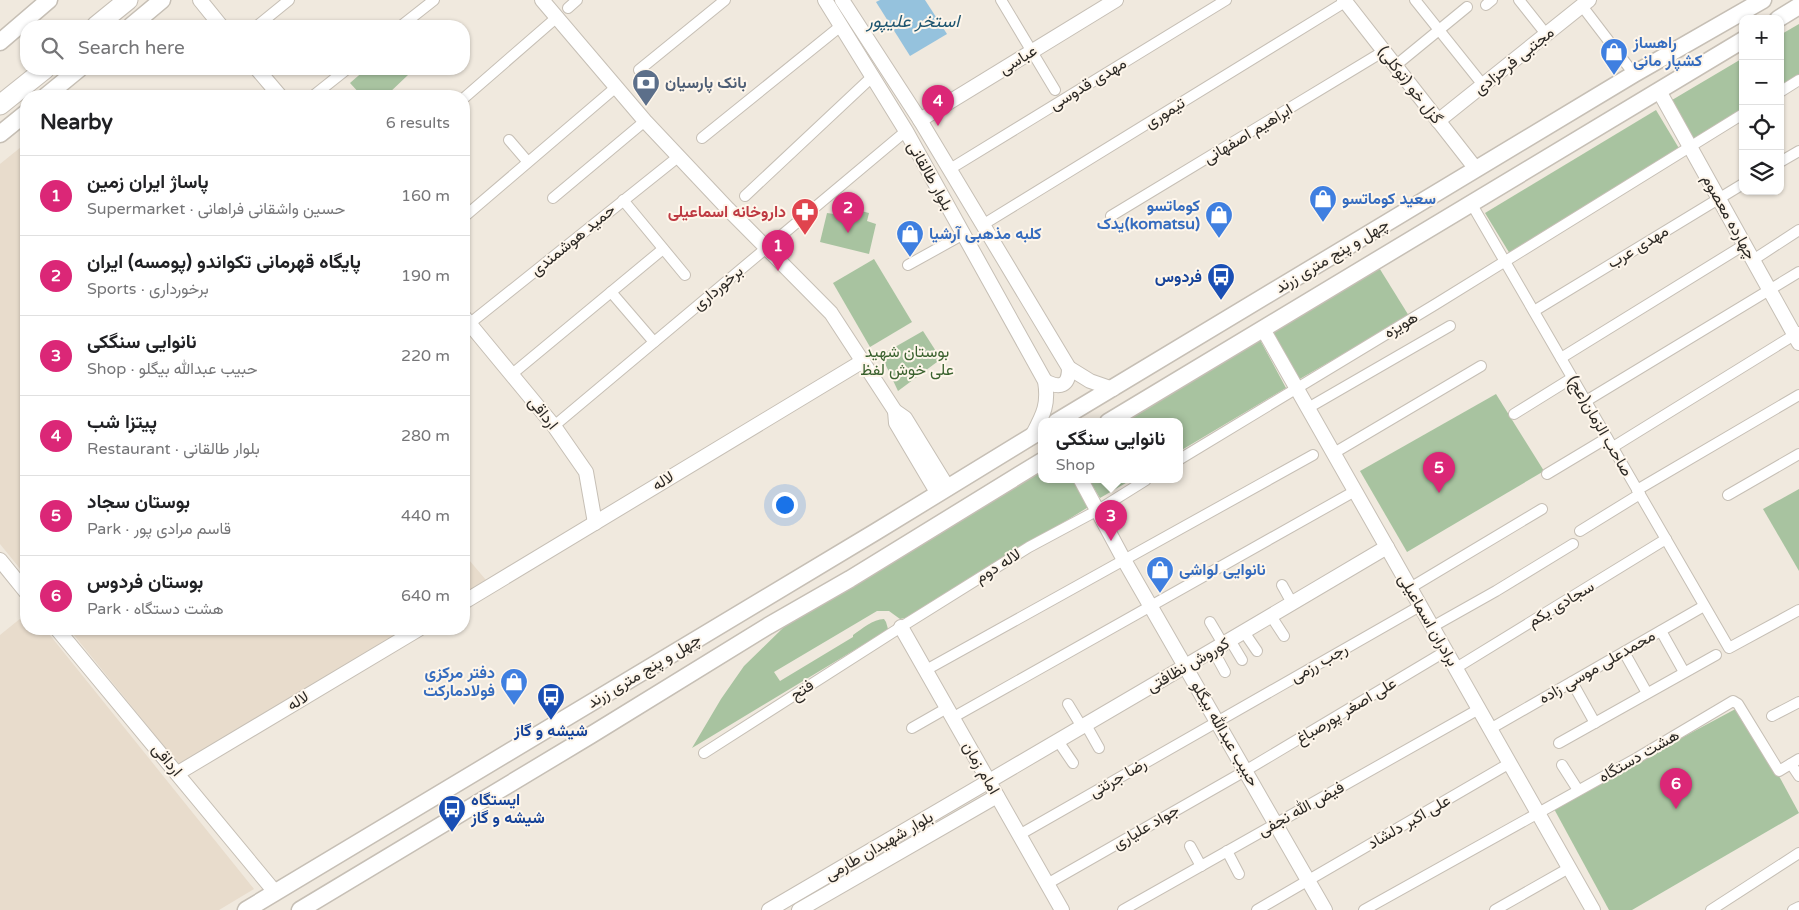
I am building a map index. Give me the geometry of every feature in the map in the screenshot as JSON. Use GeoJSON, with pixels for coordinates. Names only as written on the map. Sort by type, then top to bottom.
{"type":"FeatureCollection","features":[{"type":"Feature","properties":{"kind":"highway"},"geometry":{"type":"LineString","coordinates":[[103,20],[128,0]]}},
{"type":"Feature","properties":{"kind":"highway"},"geometry":{"type":"LineString","coordinates":[[0,105],[38,75]]}},
{"type":"Feature","properties":{"kind":"main road"},"geometry":{"type":"LineString","coordinates":[[26,20],[49,0]]}},
{"type":"Feature","properties":{"kind":"main road"},"geometry":{"type":"LineString","coordinates":[[137,20],[162,0]]}},
{"type":"Feature","properties":{"kind":"main road","name":"چهل و پنج متری زرند"},"geometry":{"type":"LineString","coordinates":[[1063,418],[1634,74],[1763,0]]}},
{"type":"Feature","properties":{"kind":"main road"},"geometry":{"type":"LineString","coordinates":[[1784,15],[1799,6]]}},
{"type":"Feature","properties":{"kind":"main road"},"geometry":{"type":"LineString","coordinates":[[0,42],[20,25]]}},
{"type":"Feature","properties":{"kind":"main road","name":"چهل و پنج متری زرند"},"geometry":{"type":"LineString","coordinates":[[1115,418],[1739,42]]}},
{"type":"Feature","properties":{"kind":"main road"},"geometry":{"type":"LineString","coordinates":[[53,90],[72,75]]}},
{"type":"Feature","properties":{"kind":"main road"},"geometry":{"type":"LineString","coordinates":[[0,134],[20,118]]}},
{"type":"Feature","properties":{"kind":"main road","name":"چهل و پنج متری زرند"},"geometry":{"type":"LineString","coordinates":[[246,910],[878,531],[1037,433]]}},
{"type":"Feature","properties":{"kind":"main road","name":"چهل و پنج متری زرند"},"geometry":{"type":"LineString","coordinates":[[300,910],[592,735],[768,626],[850,579],[1038,463]]}},
{"type":"Feature","properties":{"kind":"main road"},"geometry":{"type":"LineString","coordinates":[[943,491],[957,513]]}},
{"type":"Feature","properties":{"kind":"main road"},"geometry":{"type":"LineString","coordinates":[[878,531],[893,526],[900,528],[903,533],[900,543],[884,557]]}},
{"type":"Feature","properties":{"kind":"street"},"geometry":{"type":"LineString","coordinates":[[200,0],[216,20]]}},
{"type":"Feature","properties":{"kind":"street"},"geometry":{"type":"LineString","coordinates":[[264,20],[289,0]]}},
{"type":"Feature","properties":{"kind":"street"},"geometry":{"type":"LineString","coordinates":[[409,20],[434,0]]}},
{"type":"Feature","properties":{"kind":"street"},"geometry":{"type":"LineString","coordinates":[[542,0],[616,88],[678,157],[830,313],[895,411],[905,418],[943,491]]}},
{"type":"Feature","properties":{"kind":"street"},"geometry":{"type":"LineString","coordinates":[[568,8],[577,0]]}},
{"type":"Feature","properties":{"kind":"street"},"geometry":{"type":"LineString","coordinates":[[639,70],[725,0]]}},
{"type":"Feature","properties":{"kind":"street","name":"بلوار طالقانی"},"geometry":{"type":"LineString","coordinates":[[825,0],[906,131],[962,235],[1045,381],[1048,397],[1041,418]]}},
{"type":"Feature","properties":{"kind":"street","name":"بلوار طالقانی"},"geometry":{"type":"LineString","coordinates":[[842,0],[920,120],[1069,368],[1090,382],[1113,389]]}},
{"type":"Feature","properties":{"kind":"street","name":"عباسی"},"geometry":{"type":"LineString","coordinates":[[920,120],[1116,0]]}},
{"type":"Feature","properties":{"kind":"street","name":"مهدی قدوسی"},"geometry":{"type":"LineString","coordinates":[[950,169],[1226,0]]}},
{"type":"Feature","properties":{"kind":"street"},"geometry":{"type":"LineString","coordinates":[[1415,0],[1483,85]]}},
{"type":"Feature","properties":{"kind":"street"},"geometry":{"type":"LineString","coordinates":[[1519,0],[1546,34]]}},
{"type":"Feature","properties":{"kind":"street"},"geometry":{"type":"LineString","coordinates":[[1004,1],[1055,90]]}},
{"type":"Feature","properties":{"kind":"street","name":"گزل خو (توکلی)"},"geometry":{"type":"LineString","coordinates":[[1344,1],[1476,169]]}},
{"type":"Feature","properties":{"kind":"street","name":"تیموری"},"geometry":{"type":"LineString","coordinates":[[984,224],[1344,1]]}},
{"type":"Feature","properties":{"kind":"street"},"geometry":{"type":"LineString","coordinates":[[1585,3],[1634,74]]}},
{"type":"Feature","properties":{"kind":"street","name":"مجتبی فرحزادی"},"geometry":{"type":"LineString","coordinates":[[1438,121],[1585,3]]}},
{"type":"Feature","properties":{"kind":"street"},"geometry":{"type":"LineString","coordinates":[[1395,66],[1467,7]]}},
{"type":"Feature","properties":{"kind":"street"},"geometry":{"type":"LineString","coordinates":[[470,93],[556,18]]}},
{"type":"Feature","properties":{"kind":"street"},"geometry":{"type":"LineString","coordinates":[[702,138],[842,25]]}},
{"type":"Feature","properties":{"kind":"street","name":"ابراهیم اصفهانی"},"geometry":{"type":"LineString","coordinates":[[1112,216],[1384,51]]}},
{"type":"Feature","properties":{"kind":"street"},"geometry":{"type":"LineString","coordinates":[[262,75],[275,90]]}},
{"type":"Feature","properties":{"kind":"street"},"geometry":{"type":"LineString","coordinates":[[321,90],[339,75]]}},
{"type":"Feature","properties":{"kind":"street"},"geometry":{"type":"LineString","coordinates":[[745,196],[872,76]]}},
{"type":"Feature","properties":{"kind":"street"},"geometry":{"type":"LineString","coordinates":[[1784,89],[1799,80]]}},
{"type":"Feature","properties":{"kind":"street"},"geometry":{"type":"LineString","coordinates":[[470,212],[527,161],[616,88]]}},
{"type":"Feature","properties":{"kind":"street","name":"چهارده معصوم"},"geometry":{"type":"LineString","coordinates":[[1659,91],[1797,337]]}},
{"type":"Feature","properties":{"kind":"street","name":"هویزه"},"geometry":{"type":"LineString","coordinates":[[1183,457],[1739,116]]}},
{"type":"Feature","properties":{"kind":"street"},"geometry":{"type":"LineString","coordinates":[[553,198],[645,121]]}},
{"type":"Feature","properties":{"kind":"street","name":"برخورداری"},"geometry":{"type":"LineString","coordinates":[[554,426],[906,131]]}},
{"type":"Feature","properties":{"kind":"street"},"geometry":{"type":"LineString","coordinates":[[509,140],[527,161]]}},
{"type":"Feature","properties":{"kind":"street"},"geometry":{"type":"LineString","coordinates":[[1784,160],[1799,151]]}},
{"type":"Feature","properties":{"kind":"street","name":"حمید هوشمندی"},"geometry":{"type":"LineString","coordinates":[[470,317],[678,157]]}},
{"type":"Feature","properties":{"kind":"street","name":"مهدی عرب"},"geometry":{"type":"LineString","coordinates":[[1534,311],[1739,186]]}},
{"type":"Feature","properties":{"kind":"street"},"geometry":{"type":"LineString","coordinates":[[623,200],[685,275]]}},
{"type":"Feature","properties":{"kind":"street","name":"صاحب الزمان(عج)"},"geometry":{"type":"LineString","coordinates":[[1471,203],[1729,648],[1799,610]]}},
{"type":"Feature","properties":{"kind":"street"},"geometry":{"type":"LineString","coordinates":[[1753,260],[1799,230]]}},
{"type":"Feature","properties":{"kind":"street"},"geometry":{"type":"LineString","coordinates":[[908,265],[962,235]]}},
{"type":"Feature","properties":{"kind":"street"},"geometry":{"type":"LineString","coordinates":[[1561,358],[1744,245]]}},
{"type":"Feature","properties":{"kind":"street"},"geometry":{"type":"LineString","coordinates":[[511,374],[663,249]]}},
{"type":"Feature","properties":{"kind":"street"},"geometry":{"type":"LineString","coordinates":[[1586,401],[1799,272]]}},
{"type":"Feature","properties":{"kind":"street"},"geometry":{"type":"LineString","coordinates":[[611,292],[654,342]]}},
{"type":"Feature","properties":{"kind":"street","name":"ارداقی"},"geometry":{"type":"LineString","coordinates":[[470,325],[554,426],[586,472],[595,522]]}},
{"type":"Feature","properties":{"kind":"street"},"geometry":{"type":"LineString","coordinates":[[1308,408],[1450,326]]}},
{"type":"Feature","properties":{"kind":"street","name":"برادران اسماعیلی"},"geometry":{"type":"LineString","coordinates":[[1263,329],[1593,910]]}},
{"type":"Feature","properties":{"kind":"street"},"geometry":{"type":"LineString","coordinates":[[1547,474],[1610,442],[1797,337]]}},
{"type":"Feature","properties":{"kind":"street","name":"لاله"},"geometry":{"type":"LineString","coordinates":[[470,598],[863,361]]}},
{"type":"Feature","properties":{"kind":"street"},"geometry":{"type":"LineString","coordinates":[[1334,453],[1481,366]]}},
{"type":"Feature","properties":{"kind":"street"},"geometry":{"type":"LineString","coordinates":[[1045,381],[1060,386],[1069,377],[1069,368]]}},
{"type":"Feature","properties":{"kind":"street"},"geometry":{"type":"LineString","coordinates":[[1514,414],[1572,378]]}},
{"type":"Feature","properties":{"kind":"street"},"geometry":{"type":"LineString","coordinates":[[1580,531],[1639,492],[1799,396]]}},
{"type":"Feature","properties":{"kind":"street"},"geometry":{"type":"LineString","coordinates":[[1728,495],[1799,454]]}},
{"type":"Feature","properties":{"kind":"street"},"geometry":{"type":"LineString","coordinates":[[926,670],[1313,455]]}},
{"type":"Feature","properties":{"kind":"street","name":"حبیب عبدالله بیگلو"},"geometry":{"type":"LineString","coordinates":[[1083,483],[1124,560],[1326,910]]}},
{"type":"Feature","properties":{"kind":"street","name":"لاله دوم"},"geometry":{"type":"LineString","coordinates":[[901,627],[1029,547],[1098,510],[1141,483]]}},
{"type":"Feature","properties":{"kind":"street"},"geometry":{"type":"LineString","coordinates":[[912,728],[950,713],[1151,607],[1355,491]]}},
{"type":"Feature","properties":{"kind":"street"},"geometry":{"type":"LineString","coordinates":[[1410,588],[1542,509]]}},
{"type":"Feature","properties":{"kind":"street","name":"سجادی یکم"},"geometry":{"type":"LineString","coordinates":[[1456,668],[1666,539]]}},
{"type":"Feature","properties":{"kind":"street"},"geometry":{"type":"LineString","coordinates":[[1432,627],[1573,544]]}},
{"type":"Feature","properties":{"kind":"street","name":"کوروش نظافتی"},"geometry":{"type":"LineString","coordinates":[[988,781],[1387,547]]}},
{"type":"Feature","properties":{"kind":"street"},"geometry":{"type":"LineString","coordinates":[[0,560],[20,585]]}},
{"type":"Feature","properties":{"kind":"street"},"geometry":{"type":"LineString","coordinates":[[1282,585],[1292,603]]}},
{"type":"Feature","properties":{"kind":"street","name":"رجب رزمی"},"geometry":{"type":"LineString","coordinates":[[1217,721],[1420,606]]}},
{"type":"Feature","properties":{"kind":"street","name":"محمدعلی موسی زاده"},"geometry":{"type":"LineString","coordinates":[[1490,729],[1704,606]]}},
{"type":"Feature","properties":{"kind":"street"},"geometry":{"type":"LineString","coordinates":[[1271,616],[1284,636]]}},
{"type":"Feature","properties":{"kind":"street"},"geometry":{"type":"LineString","coordinates":[[1210,622],[1222,645],[1225,672]]}},
{"type":"Feature","properties":{"kind":"street","name":"امام زمان"},"geometry":{"type":"LineString","coordinates":[[901,627],[1062,910]]}},
{"type":"Feature","properties":{"kind":"street","name":"فتح"},"geometry":{"type":"LineString","coordinates":[[704,753],[901,627]]}},
{"type":"Feature","properties":{"kind":"street"},"geometry":{"type":"LineString","coordinates":[[1661,631],[1684,672]]}},
{"type":"Feature","properties":{"kind":"street"},"geometry":{"type":"LineString","coordinates":[[1244,632],[1257,652]]}},
{"type":"Feature","properties":{"kind":"street","name":"ارداقی"},"geometry":{"type":"LineString","coordinates":[[62,635],[275,892]]}},
{"type":"Feature","properties":{"kind":"street","name":"لاله"},"geometry":{"type":"LineString","coordinates":[[178,773],[409,635]]}},
{"type":"Feature","properties":{"kind":"street"},"geometry":{"type":"LineString","coordinates":[[1222,645],[1242,660]]}},
{"type":"Feature","properties":{"kind":"street","name":"علی اصغر پورصباغ"},"geometry":{"type":"LineString","coordinates":[[1245,771],[1446,651]]}},
{"type":"Feature","properties":{"kind":"street"},"geometry":{"type":"LineString","coordinates":[[1624,652],[1647,693]]}},
{"type":"Feature","properties":{"kind":"street"},"geometry":{"type":"LineString","coordinates":[[1559,743],[1716,654]]}},
{"type":"Feature","properties":{"kind":"street"},"geometry":{"type":"LineString","coordinates":[[1572,682],[1595,723]]}},
{"type":"Feature","properties":{"kind":"street","name":"هشت دستگاه"},"geometry":{"type":"LineString","coordinates":[[1364,910],[1637,758],[1733,701],[1738,704],[1779,771],[1795,762]]}},
{"type":"Feature","properties":{"kind":"street"},"geometry":{"type":"LineString","coordinates":[[1772,716],[1799,702]]}},
{"type":"Feature","properties":{"kind":"street"},"geometry":{"type":"LineString","coordinates":[[1068,704],[1099,748]]}},
{"type":"Feature","properties":{"kind":"street","name":"فیض الله نجفی"},"geometry":{"type":"LineString","coordinates":[[1122,910],[1479,709]]}},
{"type":"Feature","properties":{"kind":"street","name":"رضا جرئتی"},"geometry":{"type":"LineString","coordinates":[[1019,835],[1217,721]]}},
{"type":"Feature","properties":{"kind":"street"},"geometry":{"type":"LineString","coordinates":[[1058,741],[1073,764]]}},
{"type":"Feature","properties":{"kind":"street"},"geometry":{"type":"LineString","coordinates":[[1795,762],[1799,776]]}},
{"type":"Feature","properties":{"kind":"street","name":"علی اکبر دلشاد"},"geometry":{"type":"LineString","coordinates":[[1257,910],[1510,763]]}},
{"type":"Feature","properties":{"kind":"street"},"geometry":{"type":"LineString","coordinates":[[1562,765],[1578,790]]}},
{"type":"Feature","properties":{"kind":"street","name":"جواد علیاری"},"geometry":{"type":"LineString","coordinates":[[1047,884],[1245,771]]}},
{"type":"Feature","properties":{"kind":"street","name":"بلوار شهیدان طارمی"},"geometry":{"type":"LineString","coordinates":[[769,910],[988,781]]}},
{"type":"Feature","properties":{"kind":"street","name":"بلوار شهیدان طارمی"},"geometry":{"type":"LineString","coordinates":[[799,910],[997,796]]}},
{"type":"Feature","properties":{"kind":"street"},"geometry":{"type":"LineString","coordinates":[[1190,846],[1201,866]]}},
{"type":"Feature","properties":{"kind":"street"},"geometry":{"type":"LineString","coordinates":[[1228,851],[1239,874]]}},
{"type":"Feature","properties":{"kind":"street"},"geometry":{"type":"LineString","coordinates":[[1711,910],[1799,853]]}},
{"type":"Feature","properties":{"kind":"street"},"geometry":{"type":"LineString","coordinates":[[1495,910],[1569,868]]}},
{"type":"Feature","properties":{"kind":"street"},"geometry":{"type":"LineString","coordinates":[[1794,910],[1799,907]]}},
{"type":"Feature","properties":{"kind":"shaded area"},"geometry":{"type":"Polygon","coordinates":[[[20,148],[20,569],[0,544],[0,164],[20,148]]]}},
{"type":"Feature","properties":{"kind":"shaded area"},"geometry":{"type":"Polygon","coordinates":[[[470,561],[486,580],[470,590],[470,561]]]}},
{"type":"Feature","properties":{"kind":"shaded area"},"geometry":{"type":"Polygon","coordinates":[[[20,619],[20,635],[50,635],[254,889],[219,910],[0,910],[0,635],[20,619]]]}},
{"type":"Feature","properties":{"kind":"shaded area"},"geometry":{"type":"Polygon","coordinates":[[[74,635],[396,635],[180,766],[74,635]]]}},
{"type":"Feature","properties":{"kind":"green space"},"geometry":{"type":"Polygon","coordinates":[[[1799,24],[1799,78],[1784,87],[1784,60],[1784,33],[1799,24]]]}},
{"type":"Feature","properties":{"kind":"green space"},"geometry":{"type":"Polygon","coordinates":[[[1739,60],[1739,113],[1692,141],[1667,103],[1739,60]]]}},
{"type":"Feature","properties":{"kind":"green space"},"geometry":{"type":"Polygon","coordinates":[[[359,75],[408,75],[392,90],[356,90],[350,83],[359,75]]]}},
{"type":"Feature","properties":{"kind":"green space"},"geometry":{"type":"Polygon","coordinates":[[[1656,110],[1680,150],[1510,254],[1485,213],[1656,110]]]}},
{"type":"Feature","properties":{"kind":"green space"},"geometry":{"type":"Polygon","coordinates":[[[837,205],[869,213],[867,221],[876,224],[869,254],[820,242],[827,213],[834,214],[837,205]]]}},
{"type":"Feature","properties":{"kind":"green space"},"geometry":{"type":"Polygon","coordinates":[[[874,259],[912,322],[870,347],[833,283],[874,259]]]}},
{"type":"Feature","properties":{"kind":"green space"},"geometry":{"type":"Polygon","coordinates":[[[1378,266],[1409,316],[1298,380],[1271,332],[1378,266]]]}},
{"type":"Feature","properties":{"kind":"green space","name":"بوستان شهید علی خوش لفظ"},"geometry":{"type":"Polygon","coordinates":[[[923,331],[941,359],[898,391],[881,355],[923,331]]]}},
{"type":"Feature","properties":{"kind":"green space"},"geometry":{"type":"Polygon","coordinates":[[[1259,338],[1286,388],[1183,449],[1183,418],[1127,418],[1259,338]]]}},
{"type":"Feature","properties":{"kind":"green space"},"geometry":{"type":"Polygon","coordinates":[[[1496,394],[1544,471],[1407,552],[1360,471],[1496,394]]]}},
{"type":"Feature","properties":{"kind":"green space"},"geometry":{"type":"Polygon","coordinates":[[[1038,471],[1038,483],[1077,483],[1090,506],[910,617],[900,619],[889,611],[877,611],[774,672],[780,681],[853,637],[853,635],[872,622],[884,619],[886,622],[888,629],[886,631],[692,748],[721,699],[744,666],[786,625],[1038,471]]]}},
{"type":"Feature","properties":{"kind":"green space"},"geometry":{"type":"Polygon","coordinates":[[[1091,483],[1126,483],[1100,498],[1091,483]]]}},
{"type":"Feature","properties":{"kind":"green space"},"geometry":{"type":"Polygon","coordinates":[[[1799,489],[1799,571],[1763,509],[1799,489]]]}},
{"type":"Feature","properties":{"kind":"green space"},"geometry":{"type":"Polygon","coordinates":[[[1741,706],[1799,813],[1632,910],[1609,910],[1553,807],[1741,706]]]}},
{"type":"Feature","properties":{"kind":"water","name":"استخر علیپور"},"geometry":{"type":"Polygon","coordinates":[[[880,0],[925,0],[947,34],[910,56],[876,2],[880,0]]]}},
{"type":"Feature","properties":{"kind":"place","name":"راهساز کشپار مانی"},"geometry":{"type":"Point","coordinates":[1614,76]}},
{"type":"Feature","properties":{"kind":"place","name":"بانک پارسیان"},"geometry":{"type":"Point","coordinates":[646,107]}},
{"type":"Feature","properties":{"kind":"place","name":"پیتزا شب"},"geometry":{"type":"Point","coordinates":[938,126]}},
{"type":"Feature","properties":{"kind":"place","name":"سعید کوماتسو"},"geometry":{"type":"Point","coordinates":[1323,223]}},
{"type":"Feature","properties":{"kind":"place","name":"پایگاه قهرمانی تکواندو (پومسه) ایران"},"geometry":{"type":"Point","coordinates":[848,233]}},
{"type":"Feature","properties":{"kind":"place","name":"داروخانه اسماعیلی"},"geometry":{"type":"Point","coordinates":[805,236]}},
{"type":"Feature","properties":{"kind":"place","name":"کوماتسو یدک(komatsu)"},"geometry":{"type":"Point","coordinates":[1219,239]}},
{"type":"Feature","properties":{"kind":"place","name":"کلبه مذهبی آرشیا"},"geometry":{"type":"Point","coordinates":[910,258]}},
{"type":"Feature","properties":{"kind":"place","name":"پاساژ ایران زمین"},"geometry":{"type":"Point","coordinates":[778,271]}},
{"type":"Feature","properties":{"kind":"place","name":"فردوس"},"geometry":{"type":"Point","coordinates":[1221,301]}},
{"type":"Feature","properties":{"kind":"place","name":"بوستان سجاد"},"geometry":{"type":"Point","coordinates":[1439,493]}},
{"type":"Feature","properties":{"kind":"place","name":"نانوایی سنگکی"},"geometry":{"type":"Point","coordinates":[1111,541]}},
{"type":"Feature","properties":{"kind":"place","name":"نانوایی لواشی"},"geometry":{"type":"Point","coordinates":[1160,594]}},
{"type":"Feature","properties":{"kind":"place","name":"دفتر مرکزی فولادمارکت"},"geometry":{"type":"Point","coordinates":[514,706]}},
{"type":"Feature","properties":{"kind":"place","name":"شیشه و گاز"},"geometry":{"type":"Point","coordinates":[551,721]}},
{"type":"Feature","properties":{"kind":"place","name":"بوستان فردوس"},"geometry":{"type":"Point","coordinates":[1676,809]}},
{"type":"Feature","properties":{"kind":"place","name":"ایستگاه شیشه و گاز"},"geometry":{"type":"Point","coordinates":[452,833]}}]}
